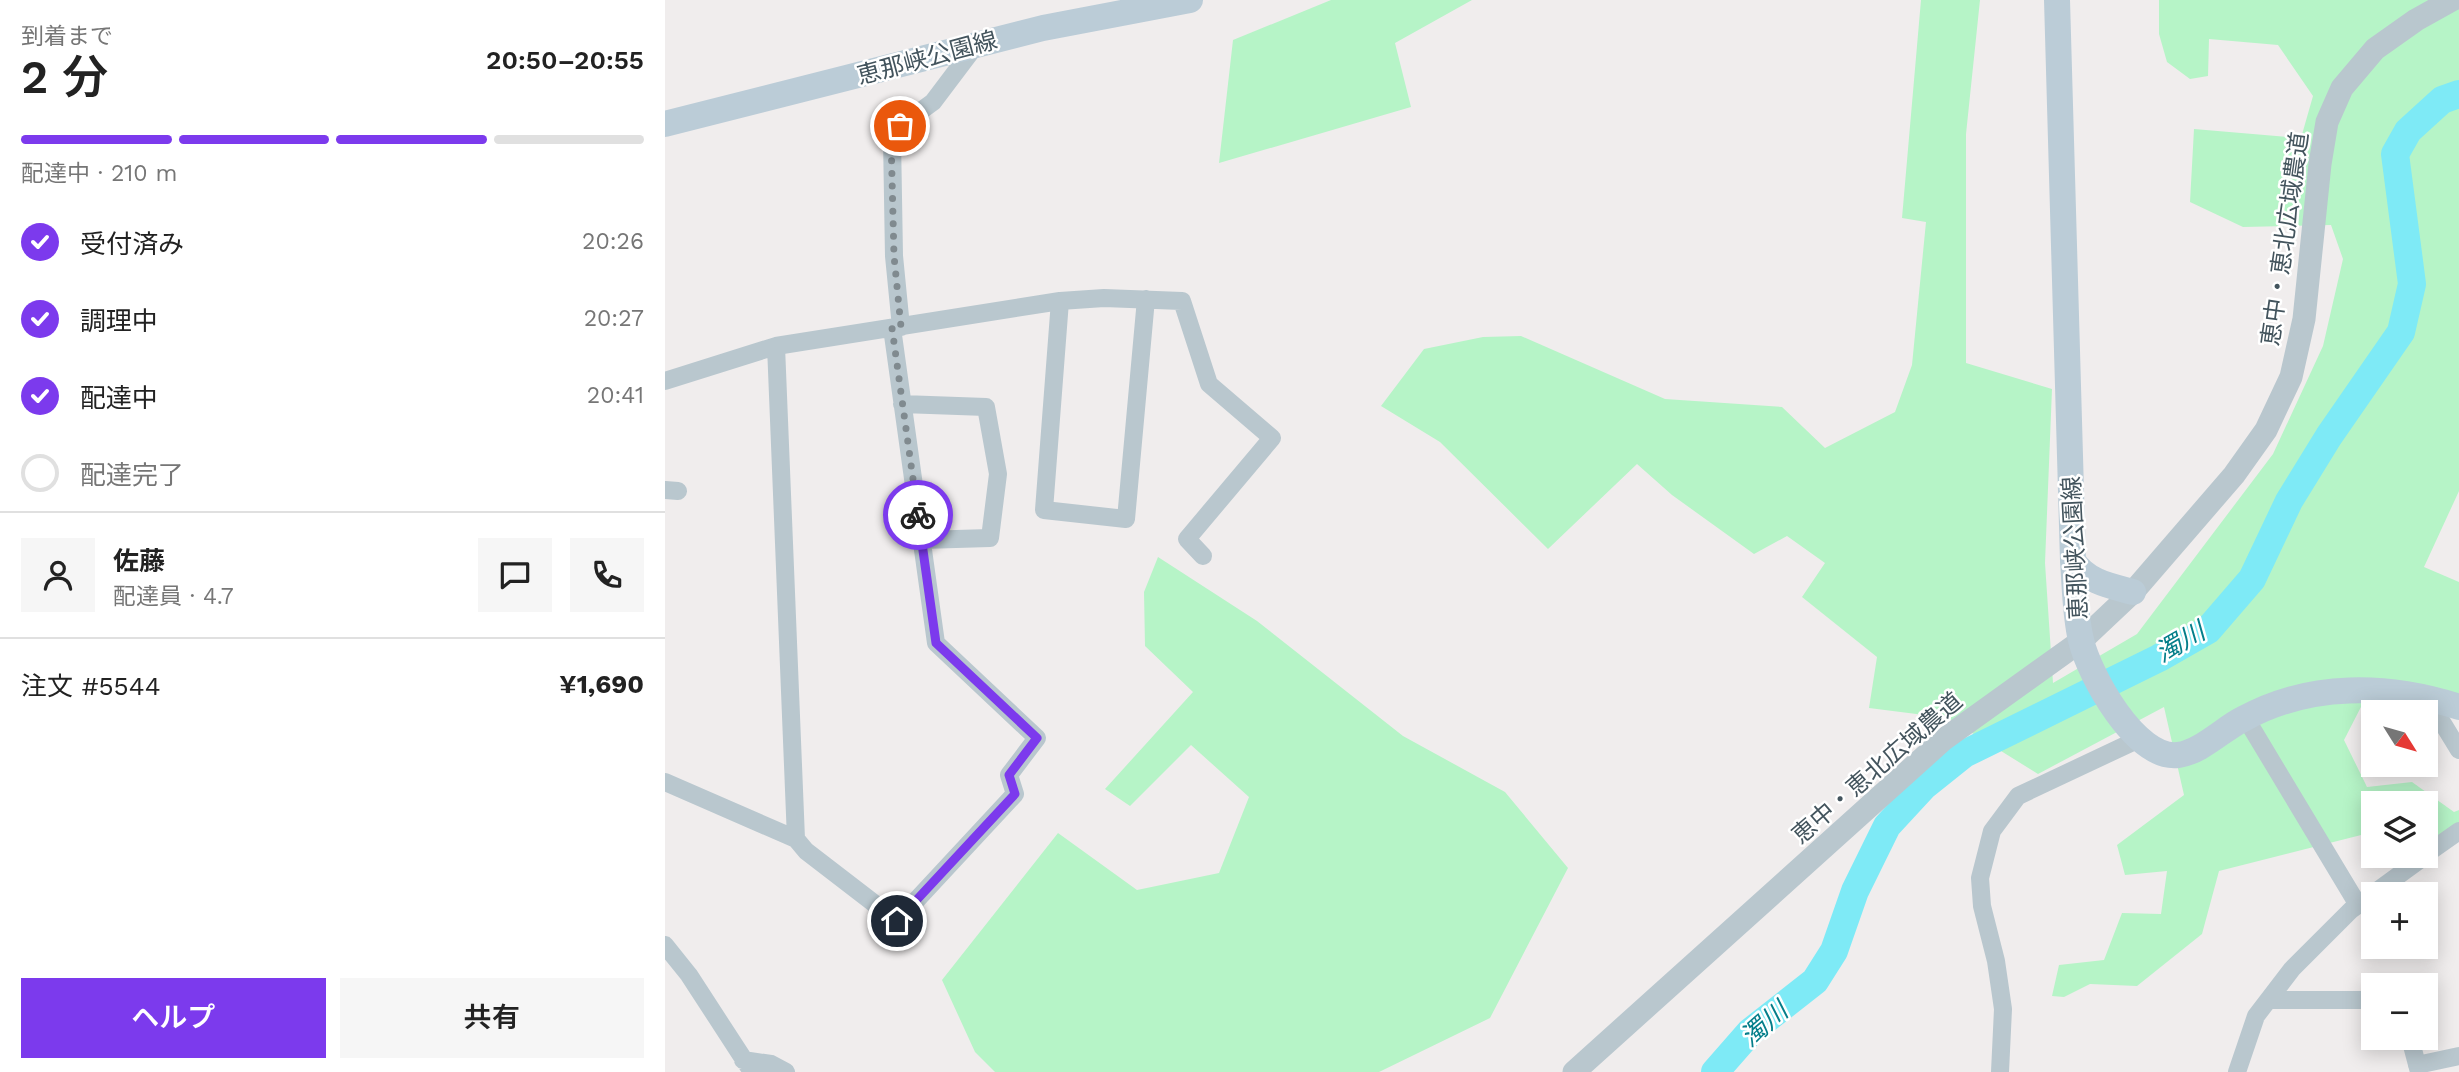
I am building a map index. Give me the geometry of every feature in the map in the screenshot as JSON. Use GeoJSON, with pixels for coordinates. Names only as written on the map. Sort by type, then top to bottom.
{"type":"FeatureCollection","features":[{"type":"Feature","properties":{"kind":"main road","name":"恵那峡公園線"},"geometry":{"type":"LineString","coordinates":[[665,124],[1043,28],[1190,0]]}},
{"type":"Feature","properties":{"kind":"main road","name":"恵那峡公園線"},"geometry":{"type":"LineString","coordinates":[[2057,0],[2073,561],[2081,641],[2093,673],[2131,730]]}},
{"type":"Feature","properties":{"kind":"main road"},"geometry":{"type":"LineString","coordinates":[[2073,561],[2080,572],[2097,582],[2133,592]]}},
{"type":"Feature","properties":{"kind":"main road"},"geometry":{"type":"LineString","coordinates":[[2131,730],[2154,750],[2178,755],[2245,717],[2312,693],[2362,689],[2426,696],[2459,707]]}},
{"type":"Feature","properties":{"kind":"street","name":"恵中・恵北広域農道"},"geometry":{"type":"LineString","coordinates":[[1574,1072],[1943,740],[2081,641],[2133,592],[2234,475],[2266,430],[2291,377],[2304,319],[2327,122],[2342,88],[2375,49],[2416,20],[2452,0]]}},
{"type":"Feature","properties":{"kind":"street"},"geometry":{"type":"LineString","coordinates":[[665,782],[796,839],[806,851],[897,921],[1015,794],[1009,775],[1037,738],[936,643],[902,404],[896,328],[891,138],[900,126],[933,102],[976,46]]}},
{"type":"Feature","properties":{"kind":"street"},"geometry":{"type":"LineString","coordinates":[[1061,301],[1044,510],[1126,519],[1146,299]]}},
{"type":"Feature","properties":{"kind":"street"},"geometry":{"type":"LineString","coordinates":[[665,381],[776,346],[1061,301],[1146,299],[1182,302],[1209,384],[1272,438],[1187,540],[1203,556]]}},
{"type":"Feature","properties":{"kind":"street"},"geometry":{"type":"LineString","coordinates":[[776,346],[796,839]]}},
{"type":"Feature","properties":{"kind":"street"},"geometry":{"type":"LineString","coordinates":[[902,404],[986,407],[997,474],[991,538],[922,540]]}},
{"type":"Feature","properties":{"kind":"street"},"geometry":{"type":"LineString","coordinates":[[2426,696],[2459,750]]}},
{"type":"Feature","properties":{"kind":"street"},"geometry":{"type":"LineString","coordinates":[[2245,717],[2358,905]]}},
{"type":"Feature","properties":{"kind":"street"},"geometry":{"type":"LineString","coordinates":[[2000,1072],[2003,1009],[1996,961],[1982,906],[1980,878],[1992,831],[2018,796],[2131,730]]}},
{"type":"Feature","properties":{"kind":"street"},"geometry":{"type":"LineString","coordinates":[[2438,846],[2459,831]]}},
{"type":"Feature","properties":{"kind":"street"},"geometry":{"type":"LineString","coordinates":[[2237,1072],[2256,1016],[2292,969],[2358,905],[2408,868]]}},
{"type":"Feature","properties":{"kind":"street"},"geometry":{"type":"LineString","coordinates":[[665,945],[689,975],[747,1066],[771,1063],[786,1072]]}},
{"type":"Feature","properties":{"kind":"street"},"geometry":{"type":"LineString","coordinates":[[2268,1000],[2361,1000]]}},
{"type":"Feature","properties":{"kind":"street"},"geometry":{"type":"LineString","coordinates":[[2413,1050],[2418,1069],[2459,1056]]}},
{"type":"Feature","properties":{"kind":"green space"},"geometry":{"type":"Polygon","coordinates":[[[1331,0],[1472,0],[1395,43],[1411,107],[1219,163],[1233,40],[1331,0]]]}},
{"type":"Feature","properties":{"kind":"green space"},"geometry":{"type":"Polygon","coordinates":[[[1921,0],[1980,0],[1966,134],[1966,363],[2052,389],[2045,563],[2053,683],[2137,634],[2273,454],[2323,346],[2343,259],[2331,225],[2243,227],[2190,202],[2194,129],[2301,138],[2313,96],[2278,45],[2209,39],[2208,76],[2190,79],[2167,62],[2159,34],[2159,0],[2459,0],[2459,491],[2424,567],[2459,582],[2459,697],[2432,693],[2430,700],[2361,700],[2361,707],[2344,740],[2367,787],[2412,782],[2425,791],[2361,791],[2361,835],[2219,871],[2202,934],[2137,986],[2090,984],[2064,997],[2052,996],[2059,965],[2104,960],[2122,913],[2161,914],[2167,871],[2125,875],[2117,845],[2184,795],[2164,707],[2038,774],[1948,718],[1869,708],[1877,657],[1802,597],[1825,563],[1787,536],[1754,554],[1672,495],[1637,464],[1548,549],[1440,442],[1381,406],[1424,349],[1483,337],[1521,336],[1665,399],[1782,407],[1825,448],[1895,412],[1912,365],[1926,222],[1902,218],[1921,0]]]}},
{"type":"Feature","properties":{"kind":"green space"},"geometry":{"type":"Polygon","coordinates":[[[1158,557],[1257,621],[1403,736],[1505,792],[1568,868],[1490,1018],[1379,1072],[995,1072],[975,1052],[942,980],[1058,833],[1137,890],[1219,873],[1249,797],[1191,745],[1130,806],[1105,789],[1193,692],[1145,646],[1144,592],[1158,557]]]}},
{"type":"Feature","properties":{"kind":"green space"},"geometry":{"type":"Polygon","coordinates":[[[2438,801],[2454,812],[2459,810],[2459,833],[2454,826],[2438,836],[2438,801]]]}},
{"type":"Feature","properties":{"kind":"waterway","name":"濁川"},"geometry":{"type":"LineString","coordinates":[[1715,1072],[1750,1032],[1815,981],[1834,951],[1855,891],[1887,826],[1924,786],[1964,754],[2159,658],[2208,630],[2252,579],[2289,501],[2329,436],[2401,332],[2412,284],[2395,154],[2408,131],[2442,100],[2459,94]]}},
{"type":"Feature","properties":{"kind":"way so far"},"geometry":{"type":"LineString","coordinates":[[900,126],[891,138],[894,256],[901,327],[892,328],[918,515]]}},
{"type":"Feature","properties":{"kind":"route"},"geometry":{"type":"LineString","coordinates":[[897,921],[1015,794],[1009,775],[1037,738],[936,643],[918,515]]}}]}
